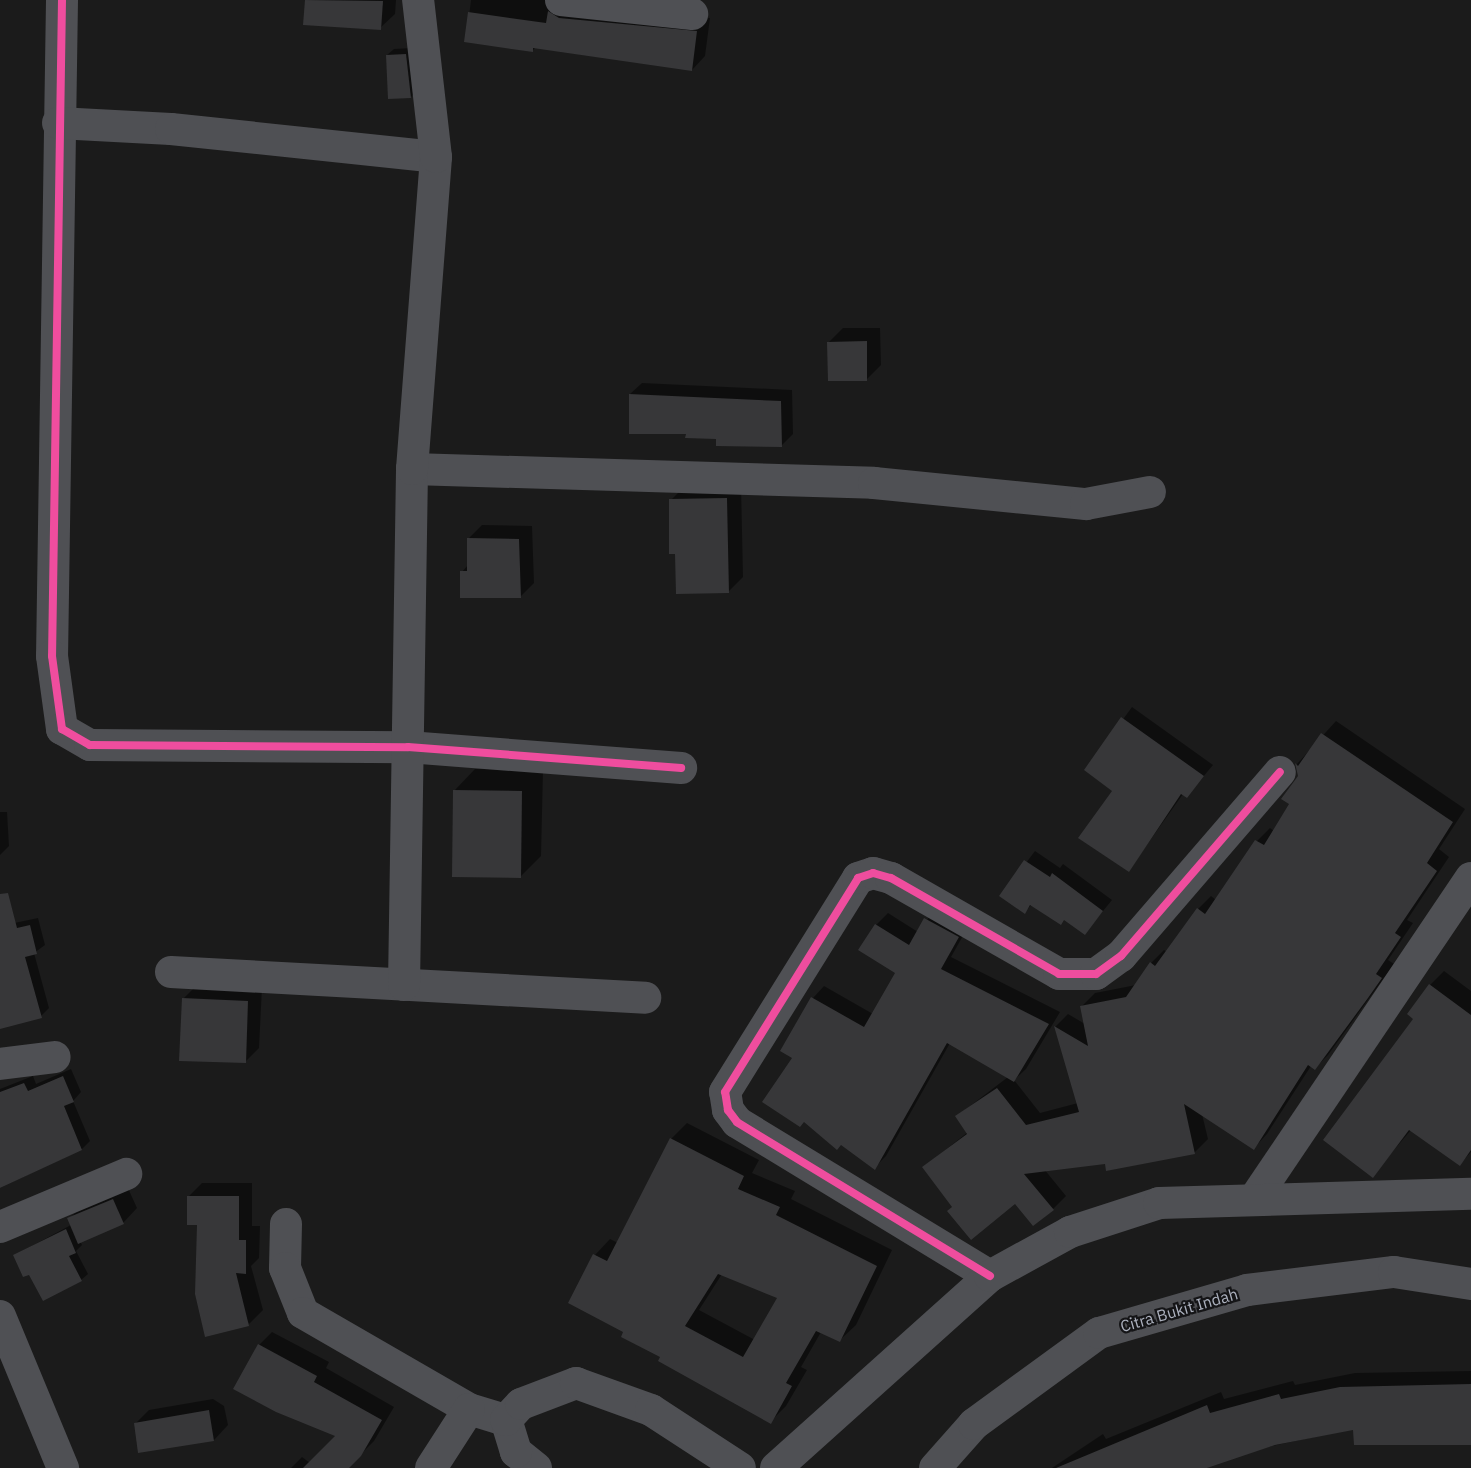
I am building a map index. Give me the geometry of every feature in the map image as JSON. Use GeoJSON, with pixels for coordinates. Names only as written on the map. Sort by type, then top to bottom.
{"type":"FeatureCollection","features":[{"type":"Feature","properties":{"kind":"street"},"geometry":{"type":"LineString","coordinates":[[62,0],[58,123],[56,543],[52,656],[62,729],[90,745],[408,747],[681,768]]}},
{"type":"Feature","properties":{"kind":"street"},"geometry":{"type":"LineString","coordinates":[[404,985],[412,469],[436,157],[418,0]]}},
{"type":"Feature","properties":{"kind":"street"},"geometry":{"type":"LineString","coordinates":[[561,0],[692,14]]}},
{"type":"Feature","properties":{"kind":"street"},"geometry":{"type":"LineString","coordinates":[[58,123],[171,129],[436,157]]}},
{"type":"Feature","properties":{"kind":"street"},"geometry":{"type":"LineString","coordinates":[[412,469],[874,483],[1086,504],[1150,492]]}},
{"type":"Feature","properties":{"kind":"street"},"geometry":{"type":"LineString","coordinates":[[990,1276],[737,1122],[728,1110],[725,1092],[858,878],[873,873],[891,878],[1059,974],[1096,974],[1121,956],[1280,772]]}},
{"type":"Feature","properties":{"kind":"street"},"geometry":{"type":"LineString","coordinates":[[1255,1198],[1471,878]]}},
{"type":"Feature","properties":{"kind":"street"},"geometry":{"type":"LineString","coordinates":[[171,972],[645,998]]}},
{"type":"Feature","properties":{"kind":"street"},"geometry":{"type":"LineString","coordinates":[[0,1064],[55,1056]]}},
{"type":"Feature","properties":{"kind":"street"},"geometry":{"type":"LineString","coordinates":[[0,1227],[126,1174]]}},
{"type":"Feature","properties":{"kind":"street"},"geometry":{"type":"LineString","coordinates":[[776,1468],[990,1276],[1070,1232],[1159,1203],[1255,1198],[1471,1194]]}},
{"type":"Feature","properties":{"kind":"street"},"geometry":{"type":"LineString","coordinates":[[286,1224],[285,1268],[303,1313],[469,1409],[506,1420]]}},
{"type":"Feature","properties":{"kind":"street","name":"Citra Bukit Indah"},"geometry":{"type":"LineString","coordinates":[[935,1468],[974,1424],[1098,1334],[1247,1290],[1395,1272],[1471,1284]]}},
{"type":"Feature","properties":{"kind":"street"},"geometry":{"type":"LineString","coordinates":[[0,1316],[63,1468]]}},
{"type":"Feature","properties":{"kind":"street"},"geometry":{"type":"LineString","coordinates":[[506,1420],[521,1404],[576,1383],[651,1410],[740,1468]]}},
{"type":"Feature","properties":{"kind":"street"},"geometry":{"type":"LineString","coordinates":[[431,1468],[469,1409]]}},
{"type":"Feature","properties":{"kind":"street"},"geometry":{"type":"LineString","coordinates":[[506,1420],[516,1452],[536,1468]]}},
{"type":"Feature","properties":{"kind":"building"},"geometry":{"type":"Polygon","coordinates":[[[305,0],[383,1],[381,30],[303,25],[305,0]]]}},
{"type":"Feature","properties":{"kind":"building"},"geometry":{"type":"Polygon","coordinates":[[[548,11],[559,18],[697,31],[692,71],[533,48],[533,52],[464,42],[468,12],[546,23],[548,11]]]}},
{"type":"Feature","properties":{"kind":"building"},"geometry":{"type":"Polygon","coordinates":[[[406,54],[411,98],[388,99],[386,55],[406,54]]]}},
{"type":"Feature","properties":{"kind":"building"},"geometry":{"type":"Polygon","coordinates":[[[867,341],[867,381],[828,381],[827,342],[867,341]]]}},
{"type":"Feature","properties":{"kind":"building"},"geometry":{"type":"Polygon","coordinates":[[[629,394],[781,401],[782,447],[716,446],[716,439],[685,438],[686,434],[629,434],[629,394]]]}},
{"type":"Feature","properties":{"kind":"building"},"geometry":{"type":"Polygon","coordinates":[[[727,498],[729,593],[676,594],[675,554],[669,554],[669,499],[727,498]]]}},
{"type":"Feature","properties":{"kind":"building"},"geometry":{"type":"Polygon","coordinates":[[[467,538],[519,539],[521,598],[460,598],[460,571],[467,571],[467,538]]]}},
{"type":"Feature","properties":{"kind":"building"},"geometry":{"type":"Polygon","coordinates":[[[1121,717],[1204,776],[1187,798],[1181,794],[1129,872],[1078,838],[1112,791],[1084,770],[1121,717]]]}},
{"type":"Feature","properties":{"kind":"building"},"geometry":{"type":"Polygon","coordinates":[[[1321,733],[1453,822],[1427,863],[1437,871],[1395,933],[1401,937],[1376,974],[1382,978],[1315,1070],[1308,1065],[1254,1150],[1184,1104],[1195,1154],[1106,1171],[1105,1164],[1024,1174],[1054,1210],[1033,1226],[1015,1204],[971,1240],[947,1211],[952,1207],[922,1167],[967,1134],[955,1116],[997,1088],[1026,1125],[1079,1112],[1054,1026],[1088,1046],[1080,1006],[1126,997],[1150,962],[1155,966],[1197,908],[1205,914],[1255,840],[1264,845],[1289,804],[1281,799],[1298,776],[1295,763],[1298,766],[1321,733]]]}},
{"type":"Feature","properties":{"kind":"building"},"geometry":{"type":"Polygon","coordinates":[[[453,790],[522,791],[521,878],[452,877],[453,790]]]}},
{"type":"Feature","properties":{"kind":"building"},"geometry":{"type":"Polygon","coordinates":[[[1024,860],[1050,877],[1052,873],[1103,911],[1085,935],[1064,920],[1061,925],[1030,905],[1025,914],[999,896],[1024,860]]]}},
{"type":"Feature","properties":{"kind":"building"},"geometry":{"type":"Polygon","coordinates":[[[8,893],[17,928],[30,925],[37,954],[25,957],[42,1018],[0,1029],[0,894],[8,893]]]}},
{"type":"Feature","properties":{"kind":"building"},"geometry":{"type":"Polygon","coordinates":[[[924,918],[959,937],[941,969],[1049,1024],[1014,1082],[947,1043],[875,1170],[841,1145],[837,1150],[804,1122],[800,1127],[762,1102],[792,1058],[780,1051],[811,997],[864,1027],[895,973],[858,950],[875,924],[909,945],[924,918]]]}},
{"type":"Feature","properties":{"kind":"building"},"geometry":{"type":"Polygon","coordinates":[[[1429,984],[1471,1015],[1471,1150],[1460,1166],[1409,1130],[1373,1178],[1323,1140],[1413,1019],[1407,1014],[1429,984]]]}},
{"type":"Feature","properties":{"kind":"building"},"geometry":{"type":"Polygon","coordinates":[[[182,998],[248,1001],[246,1063],[179,1061],[182,998]]]}},
{"type":"Feature","properties":{"kind":"building"},"geometry":{"type":"Polygon","coordinates":[[[63,1076],[74,1102],[64,1106],[82,1150],[0,1188],[0,1092],[24,1083],[28,1091],[63,1076]]]}},
{"type":"Feature","properties":{"kind":"building"},"geometry":{"type":"Polygon","coordinates":[[[670,1138],[744,1176],[738,1189],[780,1207],[776,1215],[877,1266],[840,1342],[816,1331],[786,1383],[792,1386],[771,1424],[658,1361],[660,1357],[621,1337],[623,1332],[568,1303],[593,1254],[607,1261],[670,1138]],[[718,1274],[685,1326],[743,1357],[777,1298],[718,1274]]]}},
{"type":"Feature","properties":{"kind":"building"},"geometry":{"type":"Polygon","coordinates":[[[187,1196],[239,1196],[239,1240],[246,1240],[246,1274],[236,1273],[249,1326],[205,1337],[195,1294],[197,1225],[187,1225],[187,1196]]]}},
{"type":"Feature","properties":{"kind":"building"},"geometry":{"type":"Polygon","coordinates":[[[113,1199],[124,1224],[78,1244],[67,1218],[113,1199]]]}},
{"type":"Feature","properties":{"kind":"building"},"geometry":{"type":"Polygon","coordinates":[[[66,1229],[76,1253],[69,1256],[82,1281],[43,1301],[29,1275],[23,1277],[13,1255],[66,1229]]]}},
{"type":"Feature","properties":{"kind":"building"},"geometry":{"type":"Polygon","coordinates":[[[258,1344],[317,1376],[314,1382],[382,1420],[361,1456],[349,1468],[303,1468],[335,1436],[276,1412],[233,1389],[258,1344]]]}},
{"type":"Feature","properties":{"kind":"building"},"geometry":{"type":"Polygon","coordinates":[[[1471,1384],[1471,1445],[1354,1445],[1353,1430],[1275,1445],[1207,1468],[1056,1468],[1207,1405],[1210,1413],[1279,1394],[1281,1399],[1340,1387],[1471,1384]]]}},
{"type":"Feature","properties":{"kind":"building"},"geometry":{"type":"Polygon","coordinates":[[[209,1410],[214,1441],[138,1453],[134,1423],[209,1410]]]}},
{"type":"Feature","properties":{"kind":"cycle path"},"geometry":{"type":"LineString","coordinates":[[62,0],[52,656],[62,729],[90,745],[408,747],[681,768]]}},
{"type":"Feature","properties":{"kind":"cycle path"},"geometry":{"type":"LineString","coordinates":[[990,1276],[737,1122],[728,1110],[725,1092],[858,878],[873,873],[891,878],[1059,974],[1096,974],[1121,956],[1280,772]]}}]}
